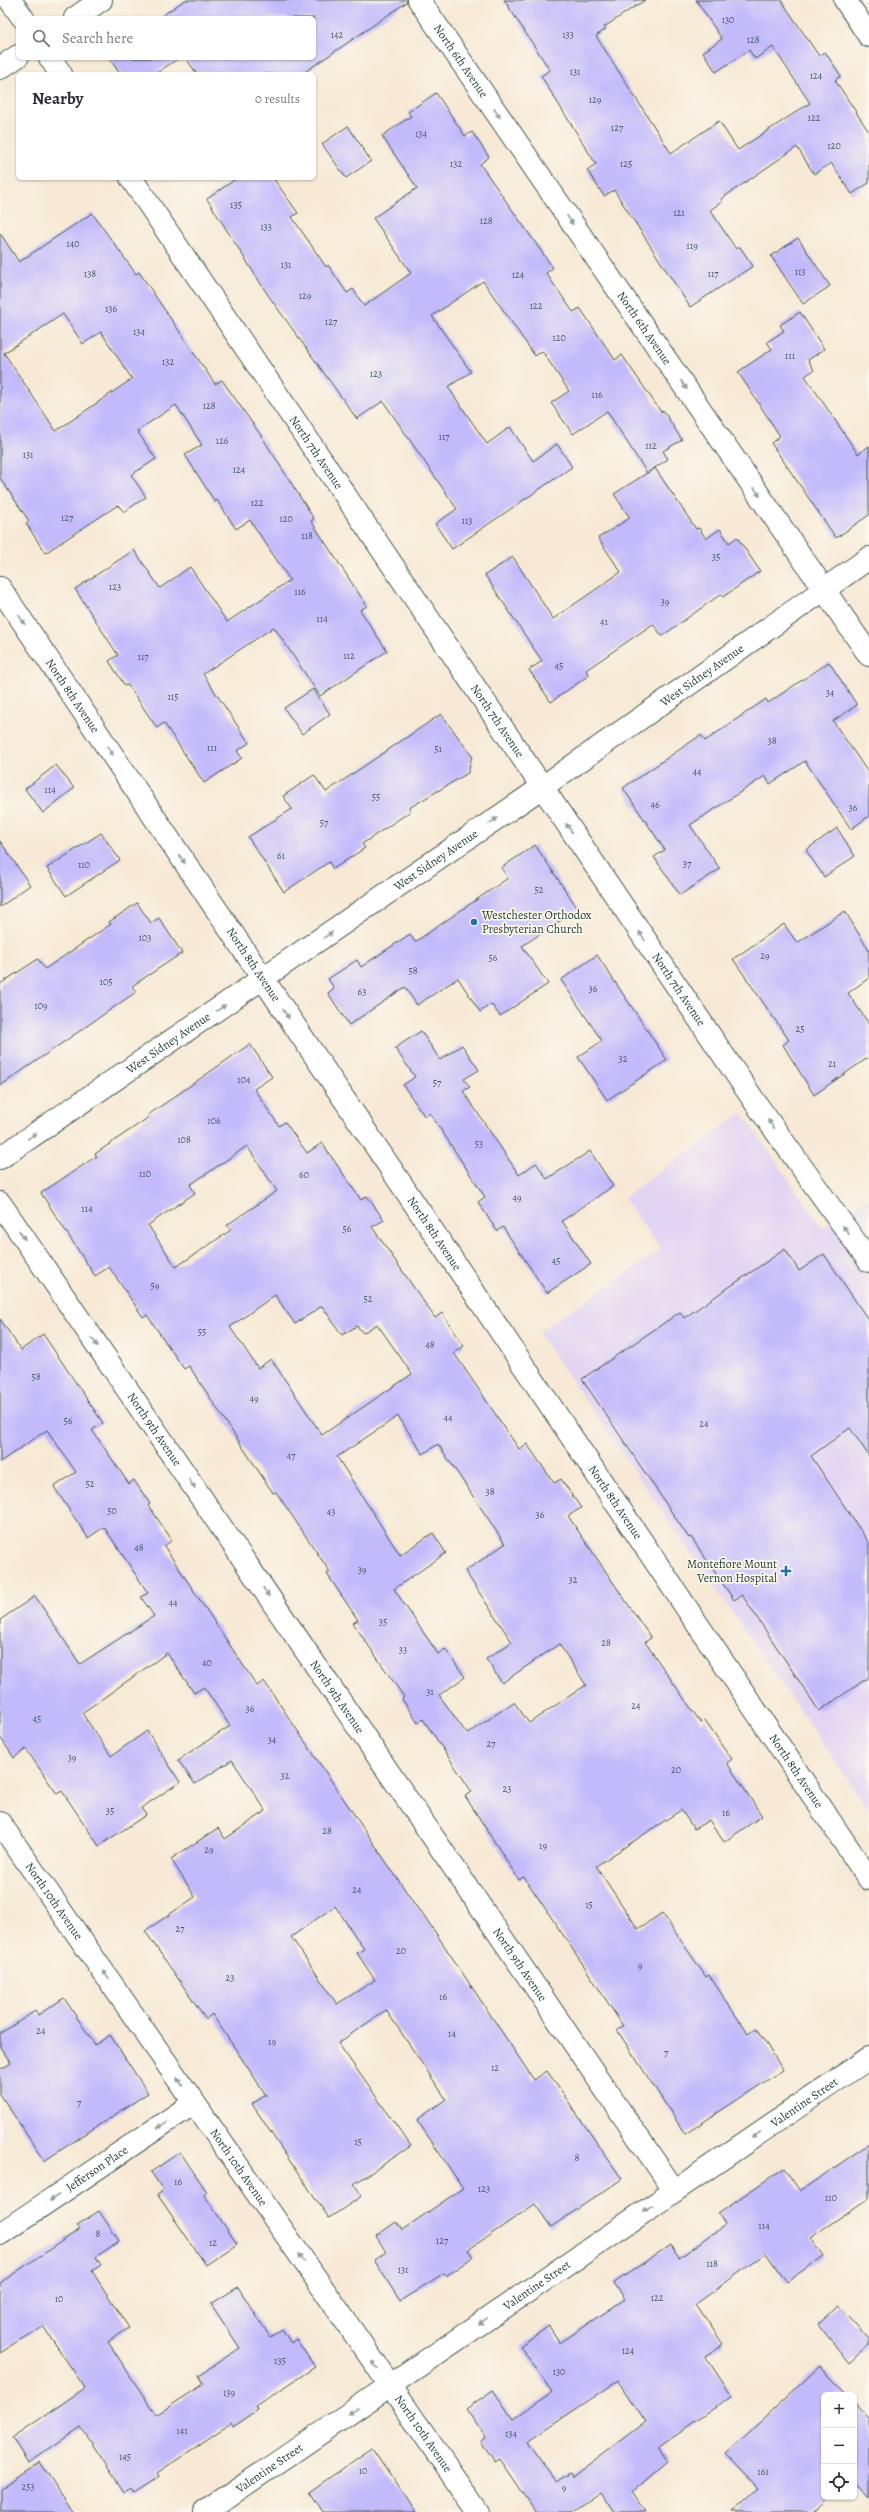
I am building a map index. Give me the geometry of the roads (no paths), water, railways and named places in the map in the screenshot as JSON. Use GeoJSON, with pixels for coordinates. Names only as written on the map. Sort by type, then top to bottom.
{"type":"FeatureCollection","features":[{"type":"Feature","properties":{"kind":"street"},"geometry":{"type":"LineString","coordinates":[[10,0],[22,16]]}},
{"type":"Feature","properties":{"kind":"street"},"geometry":{"type":"LineString","coordinates":[[78,16],[101,0]]}},
{"type":"Feature","properties":{"kind":"street","name":"North 6th Avenue"},"geometry":{"type":"LineString","coordinates":[[419,0],[869,655]]}},
{"type":"Feature","properties":{"kind":"street"},"geometry":{"type":"LineString","coordinates":[[845,0],[869,36]]}},
{"type":"Feature","properties":{"kind":"street"},"geometry":{"type":"LineString","coordinates":[[0,68],[16,57]]}},
{"type":"Feature","properties":{"kind":"street"},"geometry":{"type":"LineString","coordinates":[[51,60],[60,72]]}},
{"type":"Feature","properties":{"kind":"street","name":"North 7th Avenue"},"geometry":{"type":"LineString","coordinates":[[132,180],[541,788],[757,1105],[869,1261]]}},
{"type":"Feature","properties":{"kind":"street","name":"West Sidney Avenue"},"geometry":{"type":"LineString","coordinates":[[0,1158],[263,980],[541,788],[869,558]]}},
{"type":"Feature","properties":{"kind":"street","name":"North 8th Avenue"},"geometry":{"type":"LineString","coordinates":[[0,588],[869,1878]]}},
{"type":"Feature","properties":{"kind":"street","name":"North 9th Avenue"},"geometry":{"type":"LineString","coordinates":[[0,1203],[674,2190]]}},
{"type":"Feature","properties":{"kind":"street","name":"North 10th Avenue"},"geometry":{"type":"LineString","coordinates":[[0,1823],[478,2512]]}},
{"type":"Feature","properties":{"kind":"street","name":"Valentine Street"},"geometry":{"type":"LineString","coordinates":[[205,2512],[869,2058]]}},
{"type":"Feature","properties":{"kind":"street","name":"Jefferson Place"},"geometry":{"type":"LineString","coordinates":[[0,2234],[194,2103]]}},
{"type":"Feature","properties":{"kind":"place","name":"Westchester Orthodox Presbyterian Church"},"geometry":{"type":"Point","coordinates":[474,922]}},
{"type":"Feature","properties":{"kind":"place","name":"Montefiore Mount Vernon Hospital"},"geometry":{"type":"Point","coordinates":[786,1571]}}]}
